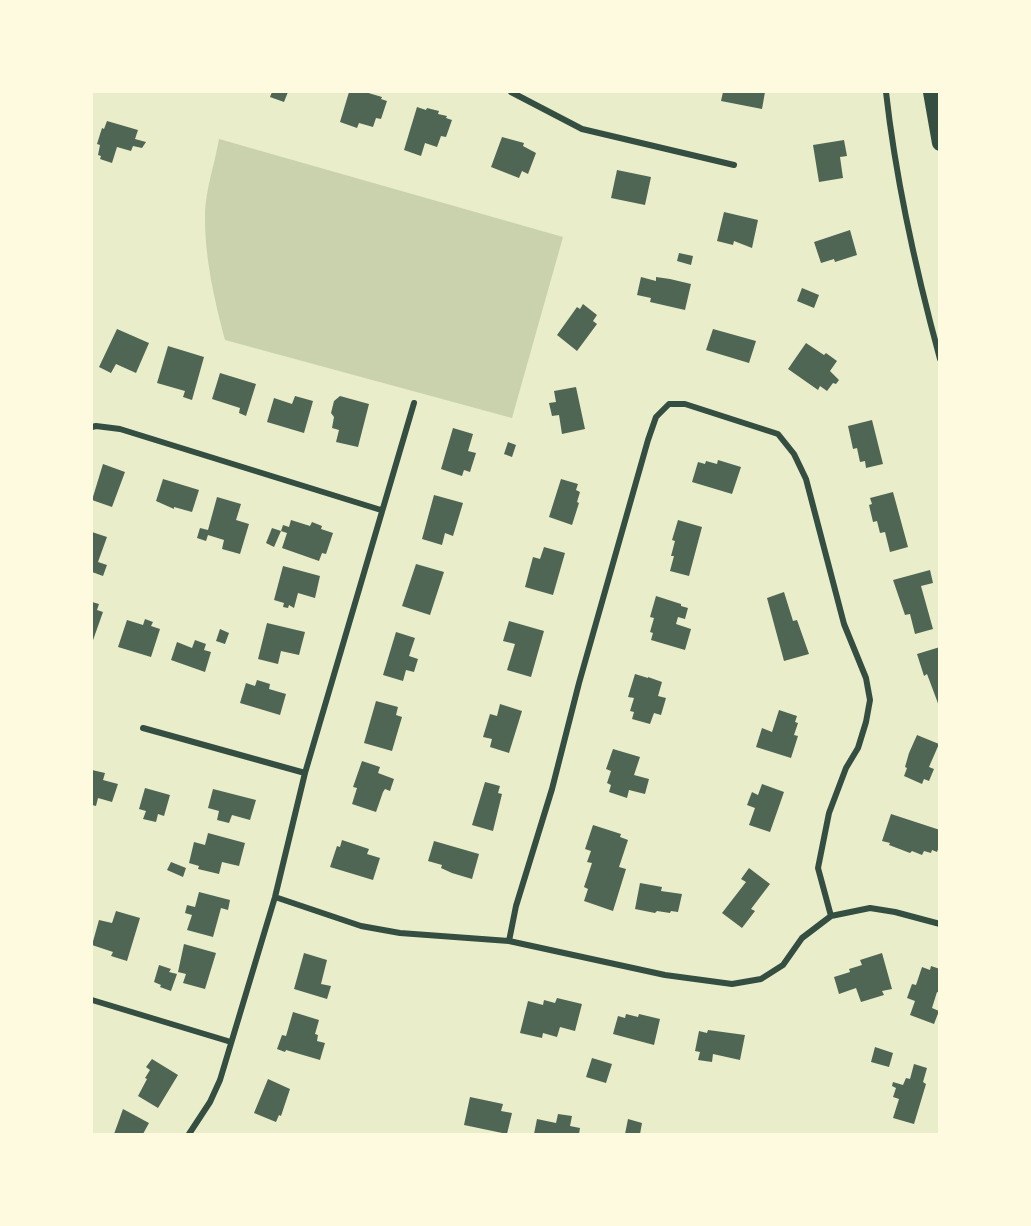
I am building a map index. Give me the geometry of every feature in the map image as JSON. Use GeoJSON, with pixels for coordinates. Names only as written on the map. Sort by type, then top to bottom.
{"type":"FeatureCollection","features":[{"type":"Feature","properties":{"kind":"highway"},"geometry":{"type":"LineString","coordinates":[[931,92],[939,144]]}},
{"type":"Feature","properties":{"kind":"street"},"geometry":{"type":"LineString","coordinates":[[511,92],[582,129],[734,165]]}},
{"type":"Feature","properties":{"kind":"street"},"geometry":{"type":"LineString","coordinates":[[885,92],[907,226],[939,359]]}},
{"type":"Feature","properties":{"kind":"street"},"geometry":{"type":"LineString","coordinates":[[189,1134],[210,1102],[220,1080],[275,897],[305,773],[414,403]]}},
{"type":"Feature","properties":{"kind":"street"},"geometry":{"type":"LineString","coordinates":[[509,941],[516,906],[552,789],[579,683],[648,441],[656,417],[669,404],[685,404],[778,434],[794,454],[806,479],[844,624],[866,678],[870,700],[858,748],[846,768],[830,813],[819,868],[831,916]]}},
{"type":"Feature","properties":{"kind":"street"},"geometry":{"type":"LineString","coordinates":[[92,427],[120,429],[381,510]]}},
{"type":"Feature","properties":{"kind":"street"},"geometry":{"type":"LineString","coordinates":[[143,728],[305,773]]}},
{"type":"Feature","properties":{"kind":"street"},"geometry":{"type":"LineString","coordinates":[[275,897],[361,926],[400,933],[509,941],[665,975],[732,984],[761,979],[783,965],[802,938],[831,916],[870,908],[896,912],[939,924]]}},
{"type":"Feature","properties":{"kind":"street"},"geometry":{"type":"LineString","coordinates":[[92,1000],[231,1042]]}},
{"type":"Feature","properties":{"kind":"green space"},"geometry":{"type":"Polygon","coordinates":[[[219,139],[563,237],[512,418],[225,340],[210,277],[205,228],[207,194],[219,139]]]}},
{"type":"Feature","properties":{"kind":"building"},"geometry":{"type":"Polygon","coordinates":[[[272,92],[288,92],[284,102],[270,97],[272,92]]]}},
{"type":"Feature","properties":{"kind":"building"},"geometry":{"type":"Polygon","coordinates":[[[349,92],[365,92],[382,97],[381,99],[387,101],[381,119],[376,118],[373,127],[359,123],[357,128],[340,122],[349,92]]]}},
{"type":"Feature","properties":{"kind":"building"},"geometry":{"type":"Polygon","coordinates":[[[723,92],[765,92],[762,109],[721,101],[723,92]]]}},
{"type":"Feature","properties":{"kind":"building"},"geometry":{"type":"Polygon","coordinates":[[[417,107],[439,111],[438,114],[452,120],[446,137],[441,136],[437,147],[425,143],[421,156],[404,150],[417,107]]]}},
{"type":"Feature","properties":{"kind":"building"},"geometry":{"type":"Polygon","coordinates":[[[107,121],[138,130],[135,139],[146,142],[142,148],[133,146],[131,151],[117,147],[112,163],[100,159],[101,156],[98,155],[100,145],[97,144],[107,121]]]}},
{"type":"Feature","properties":{"kind":"building"},"geometry":{"type":"Polygon","coordinates":[[[502,137],[524,143],[523,146],[536,153],[528,174],[522,171],[519,178],[491,167],[502,137]]]}},
{"type":"Feature","properties":{"kind":"building"},"geometry":{"type":"Polygon","coordinates":[[[844,140],[847,156],[840,157],[843,178],[819,182],[813,145],[844,140]]]}},
{"type":"Feature","properties":{"kind":"building"},"geometry":{"type":"Polygon","coordinates":[[[617,170],[651,177],[645,205],[611,198],[617,170]]]}},
{"type":"Feature","properties":{"kind":"building"},"geometry":{"type":"Polygon","coordinates":[[[724,212],[758,220],[752,248],[734,241],[733,245],[717,241],[724,212]]]}},
{"type":"Feature","properties":{"kind":"building"},"geometry":{"type":"Polygon","coordinates":[[[850,230],[857,255],[835,262],[834,259],[821,263],[814,242],[850,230]]]}},
{"type":"Feature","properties":{"kind":"building"},"geometry":{"type":"Polygon","coordinates":[[[679,253],[693,256],[691,265],[677,261],[679,253]]]}},
{"type":"Feature","properties":{"kind":"building"},"geometry":{"type":"Polygon","coordinates":[[[641,277],[656,281],[656,277],[691,284],[685,310],[650,302],[651,298],[637,295],[641,277]]]}},
{"type":"Feature","properties":{"kind":"building"},"geometry":{"type":"Polygon","coordinates":[[[802,288],[819,295],[814,308],[797,301],[802,288]]]}},
{"type":"Feature","properties":{"kind":"building"},"geometry":{"type":"Polygon","coordinates":[[[583,304],[597,315],[593,321],[597,324],[577,351],[557,335],[577,307],[580,309],[583,304]]]}},
{"type":"Feature","properties":{"kind":"building"},"geometry":{"type":"Polygon","coordinates":[[[117,329],[149,343],[136,373],[116,364],[111,373],[99,367],[117,329]]]}},
{"type":"Feature","properties":{"kind":"building"},"geometry":{"type":"Polygon","coordinates":[[[713,329],[756,341],[749,363],[706,350],[713,329]]]}},
{"type":"Feature","properties":{"kind":"building"},"geometry":{"type":"Polygon","coordinates":[[[806,343],[837,361],[830,371],[839,380],[836,384],[833,383],[827,391],[820,386],[818,390],[788,369],[806,343]]]}},
{"type":"Feature","properties":{"kind":"building"},"geometry":{"type":"Polygon","coordinates":[[[168,346],[204,357],[192,400],[183,397],[185,391],[157,383],[168,346]]]}},
{"type":"Feature","properties":{"kind":"building"},"geometry":{"type":"Polygon","coordinates":[[[220,373],[256,384],[246,416],[239,413],[240,408],[212,399],[220,373]]]}},
{"type":"Feature","properties":{"kind":"building"},"geometry":{"type":"Polygon","coordinates":[[[576,387],[585,429],[562,434],[559,415],[552,416],[549,403],[556,402],[554,391],[576,387]]]}},
{"type":"Feature","properties":{"kind":"building"},"geometry":{"type":"Polygon","coordinates":[[[295,396],[313,401],[304,433],[267,422],[274,398],[292,404],[295,396]]]}},
{"type":"Feature","properties":{"kind":"building"},"geometry":{"type":"Polygon","coordinates":[[[340,396],[369,404],[358,447],[336,442],[339,430],[332,428],[334,417],[331,413],[334,401],[340,396]]]}},
{"type":"Feature","properties":{"kind":"building"},"geometry":{"type":"Polygon","coordinates":[[[872,420],[883,464],[866,468],[865,461],[860,462],[857,448],[853,449],[848,426],[872,420]]]}},
{"type":"Feature","properties":{"kind":"building"},"geometry":{"type":"Polygon","coordinates":[[[453,428],[473,434],[468,451],[476,453],[470,472],[464,470],[462,476],[441,469],[453,428]]]}},
{"type":"Feature","properties":{"kind":"building"},"geometry":{"type":"Polygon","coordinates":[[[508,442],[516,445],[512,457],[504,454],[508,442]]]}},
{"type":"Feature","properties":{"kind":"building"},"geometry":{"type":"Polygon","coordinates":[[[718,460],[741,467],[732,494],[692,482],[698,462],[705,464],[706,461],[717,464],[718,460]]]}},
{"type":"Feature","properties":{"kind":"building"},"geometry":{"type":"Polygon","coordinates":[[[103,464],[125,472],[112,507],[92,500],[103,464]]]}},
{"type":"Feature","properties":{"kind":"building"},"geometry":{"type":"Polygon","coordinates":[[[163,479],[199,490],[192,512],[174,507],[174,509],[156,501],[163,479]]]}},
{"type":"Feature","properties":{"kind":"building"},"geometry":{"type":"Polygon","coordinates":[[[561,479],[578,484],[576,490],[580,492],[572,525],[549,517],[561,479]]]}},
{"type":"Feature","properties":{"kind":"building"},"geometry":{"type":"Polygon","coordinates":[[[893,492],[908,547],[890,552],[885,532],[880,533],[877,521],[873,522],[869,505],[872,504],[870,498],[893,492]]]}},
{"type":"Feature","properties":{"kind":"building"},"geometry":{"type":"Polygon","coordinates":[[[434,495],[463,503],[453,536],[445,533],[442,545],[422,539],[434,495]]]}},
{"type":"Feature","properties":{"kind":"building"},"geometry":{"type":"Polygon","coordinates":[[[217,497],[241,504],[236,520],[249,524],[240,554],[222,549],[224,540],[208,535],[206,541],[197,538],[200,528],[208,530],[217,497]]]}},
{"type":"Feature","properties":{"kind":"building"},"geometry":{"type":"Polygon","coordinates":[[[291,520],[310,526],[312,522],[322,526],[321,529],[333,533],[326,554],[322,553],[319,561],[282,548],[287,533],[281,531],[283,525],[289,527],[291,520]]]}},
{"type":"Feature","properties":{"kind":"building"},"geometry":{"type":"Polygon","coordinates":[[[678,520],[702,527],[689,576],[670,571],[675,541],[672,540],[678,520]]]}},
{"type":"Feature","properties":{"kind":"building"},"geometry":{"type":"Polygon","coordinates":[[[272,528],[281,531],[274,547],[266,543],[272,528]]]}},
{"type":"Feature","properties":{"kind":"building"},"geometry":{"type":"Polygon","coordinates":[[[92,532],[107,537],[98,562],[107,565],[103,576],[92,572],[92,532]]]}},
{"type":"Feature","properties":{"kind":"building"},"geometry":{"type":"Polygon","coordinates":[[[544,547],[565,553],[553,595],[525,587],[533,557],[540,559],[544,547]]]}},
{"type":"Feature","properties":{"kind":"building"},"geometry":{"type":"Polygon","coordinates":[[[416,564],[444,572],[430,615],[402,606],[416,564]]]}},
{"type":"Feature","properties":{"kind":"building"},"geometry":{"type":"Polygon","coordinates":[[[283,566],[320,576],[315,598],[298,593],[294,608],[289,605],[288,608],[283,607],[284,603],[274,600],[283,566]]]}},
{"type":"Feature","properties":{"kind":"building"},"geometry":{"type":"Polygon","coordinates":[[[930,570],[933,583],[921,586],[933,629],[915,634],[910,614],[905,615],[893,580],[930,570]]]}},
{"type":"Feature","properties":{"kind":"building"},"geometry":{"type":"Polygon","coordinates":[[[784,592],[793,621],[797,620],[809,654],[784,661],[767,598],[784,592]]]}},
{"type":"Feature","properties":{"kind":"building"},"geometry":{"type":"Polygon","coordinates":[[[656,596],[688,608],[685,619],[678,617],[676,624],[691,629],[685,650],[651,640],[653,633],[650,632],[654,618],[650,617],[656,596]]]}},
{"type":"Feature","properties":{"kind":"building"},"geometry":{"type":"Polygon","coordinates":[[[92,602],[99,604],[97,610],[103,612],[92,643],[92,602]]]}},
{"type":"Feature","properties":{"kind":"building"},"geometry":{"type":"Polygon","coordinates":[[[145,619],[153,622],[151,626],[160,629],[151,657],[118,647],[127,620],[143,625],[145,619]]]}},
{"type":"Feature","properties":{"kind":"building"},"geometry":{"type":"Polygon","coordinates":[[[509,621],[544,631],[531,677],[507,670],[515,644],[503,641],[509,621]]]}},
{"type":"Feature","properties":{"kind":"building"},"geometry":{"type":"Polygon","coordinates":[[[267,623],[305,632],[299,655],[281,651],[278,664],[258,659],[267,623]]]}},
{"type":"Feature","properties":{"kind":"building"},"geometry":{"type":"Polygon","coordinates":[[[220,629],[229,633],[225,644],[216,641],[220,629]]]}},
{"type":"Feature","properties":{"kind":"building"},"geometry":{"type":"Polygon","coordinates":[[[396,632],[415,638],[409,656],[418,659],[414,672],[406,670],[403,681],[383,675],[396,632]]]}},
{"type":"Feature","properties":{"kind":"building"},"geometry":{"type":"Polygon","coordinates":[[[195,640],[206,644],[204,650],[211,652],[205,672],[171,660],[177,642],[192,648],[195,640]]]}},
{"type":"Feature","properties":{"kind":"building"},"geometry":{"type":"Polygon","coordinates":[[[940,647],[939,706],[927,674],[924,676],[917,654],[940,647]]]}},
{"type":"Feature","properties":{"kind":"building"},"geometry":{"type":"Polygon","coordinates":[[[635,674],[662,682],[658,696],[666,698],[661,715],[654,713],[650,724],[632,719],[634,712],[630,711],[634,698],[628,697],[635,674]]]}},
{"type":"Feature","properties":{"kind":"building"},"geometry":{"type":"Polygon","coordinates":[[[257,680],[270,684],[269,689],[286,694],[280,715],[240,703],[246,683],[255,686],[257,680]]]}},
{"type":"Feature","properties":{"kind":"building"},"geometry":{"type":"Polygon","coordinates":[[[376,701],[398,707],[396,715],[402,717],[392,751],[364,743],[376,701]]]}},
{"type":"Feature","properties":{"kind":"building"},"geometry":{"type":"Polygon","coordinates":[[[500,704],[522,711],[509,753],[490,747],[492,739],[483,737],[490,714],[497,716],[500,704]]]}},
{"type":"Feature","properties":{"kind":"building"},"geometry":{"type":"Polygon","coordinates":[[[779,710],[797,716],[795,722],[798,723],[794,735],[798,736],[791,758],[756,747],[762,728],[772,732],[779,710]]]}},
{"type":"Feature","properties":{"kind":"building"},"geometry":{"type":"Polygon","coordinates":[[[917,735],[939,744],[929,767],[934,769],[929,781],[924,779],[922,784],[904,776],[909,753],[917,735]]]}},
{"type":"Feature","properties":{"kind":"building"},"geometry":{"type":"Polygon","coordinates":[[[613,749],[640,757],[634,775],[649,779],[645,794],[629,790],[627,798],[609,792],[611,785],[607,783],[611,771],[606,769],[613,749]]]}},
{"type":"Feature","properties":{"kind":"building"},"geometry":{"type":"Polygon","coordinates":[[[362,761],[380,767],[378,773],[394,779],[390,791],[385,789],[383,792],[376,812],[352,804],[357,788],[353,787],[362,761]]]}},
{"type":"Feature","properties":{"kind":"building"},"geometry":{"type":"Polygon","coordinates":[[[92,770],[105,773],[103,780],[118,784],[112,802],[98,798],[96,806],[92,805],[92,770]]]}},
{"type":"Feature","properties":{"kind":"building"},"geometry":{"type":"Polygon","coordinates":[[[485,782],[500,786],[498,793],[502,794],[493,831],[472,825],[485,782]]]}},
{"type":"Feature","properties":{"kind":"building"},"geometry":{"type":"Polygon","coordinates":[[[762,784],[784,792],[770,832],[749,825],[755,808],[747,805],[752,792],[758,795],[762,784]]]}},
{"type":"Feature","properties":{"kind":"building"},"geometry":{"type":"Polygon","coordinates":[[[145,788],[170,795],[164,816],[158,814],[156,822],[143,819],[146,811],[139,809],[145,788]]]}},
{"type":"Feature","properties":{"kind":"building"},"geometry":{"type":"Polygon","coordinates":[[[213,789],[256,800],[250,820],[232,815],[229,823],[217,820],[219,811],[208,808],[213,789]]]}},
{"type":"Feature","properties":{"kind":"building"},"geometry":{"type":"Polygon","coordinates":[[[891,814],[940,830],[940,844],[937,852],[924,851],[922,855],[912,851],[910,853],[882,841],[891,814]]]}},
{"type":"Feature","properties":{"kind":"building"},"geometry":{"type":"Polygon","coordinates":[[[593,825],[621,834],[620,837],[628,840],[619,867],[626,869],[613,911],[584,901],[588,889],[584,887],[592,863],[587,862],[591,851],[585,849],[593,825]]]}},
{"type":"Feature","properties":{"kind":"building"},"geometry":{"type":"Polygon","coordinates":[[[208,833],[245,843],[239,866],[222,862],[219,874],[198,869],[199,866],[189,863],[194,842],[205,845],[208,833]]]}},
{"type":"Feature","properties":{"kind":"building"},"geometry":{"type":"Polygon","coordinates":[[[342,840],[369,849],[367,854],[380,858],[373,880],[330,867],[337,846],[340,847],[342,840]]]}},
{"type":"Feature","properties":{"kind":"building"},"geometry":{"type":"Polygon","coordinates":[[[434,841],[479,854],[472,879],[452,873],[441,868],[442,865],[428,861],[434,841]]]}},
{"type":"Feature","properties":{"kind":"building"},"geometry":{"type":"Polygon","coordinates":[[[171,862],[186,868],[183,877],[167,870],[171,862]]]}},
{"type":"Feature","properties":{"kind":"building"},"geometry":{"type":"Polygon","coordinates":[[[749,868],[770,884],[751,909],[755,911],[742,928],[722,913],[746,882],[741,879],[749,868]]]}},
{"type":"Feature","properties":{"kind":"building"},"geometry":{"type":"Polygon","coordinates":[[[640,883],[662,887],[661,891],[682,894],[678,912],[657,911],[655,913],[635,909],[640,883]]]}},
{"type":"Feature","properties":{"kind":"building"},"geometry":{"type":"Polygon","coordinates":[[[199,892],[230,900],[228,910],[221,908],[213,937],[187,930],[192,915],[185,913],[187,905],[195,907],[199,892]]]}},
{"type":"Feature","properties":{"kind":"building"},"geometry":{"type":"Polygon","coordinates":[[[116,911],[140,918],[127,961],[111,956],[113,952],[92,945],[99,920],[112,923],[116,911]]]}},
{"type":"Feature","properties":{"kind":"building"},"geometry":{"type":"Polygon","coordinates":[[[184,944],[216,953],[205,989],[183,983],[186,974],[178,972],[184,944]]]}},
{"type":"Feature","properties":{"kind":"building"},"geometry":{"type":"Polygon","coordinates":[[[304,953],[327,960],[321,984],[331,986],[327,999],[294,989],[304,953]]]}},
{"type":"Feature","properties":{"kind":"building"},"geometry":{"type":"Polygon","coordinates":[[[882,953],[892,989],[882,991],[884,995],[861,1002],[856,988],[839,994],[834,977],[862,965],[860,960],[882,953]]]}},
{"type":"Feature","properties":{"kind":"building"},"geometry":{"type":"Polygon","coordinates":[[[159,965],[177,974],[171,991],[154,982],[159,965]]]}},
{"type":"Feature","properties":{"kind":"building"},"geometry":{"type":"Polygon","coordinates":[[[931,966],[940,969],[940,993],[937,992],[932,1008],[939,1011],[934,1024],[910,1015],[915,1001],[907,998],[912,984],[916,985],[922,967],[930,970],[931,966]]]}},
{"type":"Feature","properties":{"kind":"building"},"geometry":{"type":"Polygon","coordinates":[[[557,998],[582,1004],[575,1031],[560,1027],[557,1037],[543,1033],[542,1038],[520,1033],[528,1001],[543,1005],[544,1000],[555,1003],[557,998]]]}},
{"type":"Feature","properties":{"kind":"building"},"geometry":{"type":"Polygon","coordinates":[[[293,1012],[319,1020],[315,1034],[318,1035],[317,1041],[325,1043],[320,1060],[277,1049],[282,1035],[286,1036],[293,1012]]]}},
{"type":"Feature","properties":{"kind":"building"},"geometry":{"type":"Polygon","coordinates":[[[626,1014],[638,1017],[639,1014],[660,1019],[654,1045],[613,1034],[618,1016],[625,1018],[626,1014]]]}},
{"type":"Feature","properties":{"kind":"building"},"geometry":{"type":"Polygon","coordinates":[[[708,1030],[745,1035],[740,1060],[713,1054],[712,1062],[698,1060],[700,1052],[695,1051],[699,1031],[707,1033],[708,1030]]]}},
{"type":"Feature","properties":{"kind":"building"},"geometry":{"type":"Polygon","coordinates":[[[875,1047],[893,1053],[889,1067],[871,1062],[875,1047]]]}},
{"type":"Feature","properties":{"kind":"building"},"geometry":{"type":"Polygon","coordinates":[[[592,1058],[612,1064],[606,1083],[586,1077],[592,1058]]]}},
{"type":"Feature","properties":{"kind":"building"},"geometry":{"type":"Polygon","coordinates":[[[152,1059],[178,1075],[158,1108],[138,1096],[150,1070],[146,1067],[152,1059]]]}},
{"type":"Feature","properties":{"kind":"building"},"geometry":{"type":"Polygon","coordinates":[[[914,1064],[927,1068],[923,1082],[926,1084],[914,1124],[893,1118],[899,1099],[893,1097],[896,1088],[892,1086],[893,1082],[903,1085],[906,1078],[910,1079],[914,1064]]]}},
{"type":"Feature","properties":{"kind":"building"},"geometry":{"type":"Polygon","coordinates":[[[268,1079],[290,1089],[281,1116],[279,1115],[276,1122],[254,1113],[268,1079]]]}},
{"type":"Feature","properties":{"kind":"building"},"geometry":{"type":"Polygon","coordinates":[[[470,1097],[503,1104],[501,1111],[512,1113],[507,1134],[464,1125],[470,1097]]]}},
{"type":"Feature","properties":{"kind":"building"},"geometry":{"type":"Polygon","coordinates":[[[123,1109],[149,1123],[143,1134],[114,1134],[123,1109]]]}},
{"type":"Feature","properties":{"kind":"building"},"geometry":{"type":"Polygon","coordinates":[[[558,1114],[572,1116],[570,1126],[580,1128],[579,1134],[534,1134],[537,1119],[556,1123],[558,1114]]]}},
{"type":"Feature","properties":{"kind":"building"},"geometry":{"type":"Polygon","coordinates":[[[628,1119],[642,1123],[640,1134],[625,1134],[628,1119]]]}}]}
